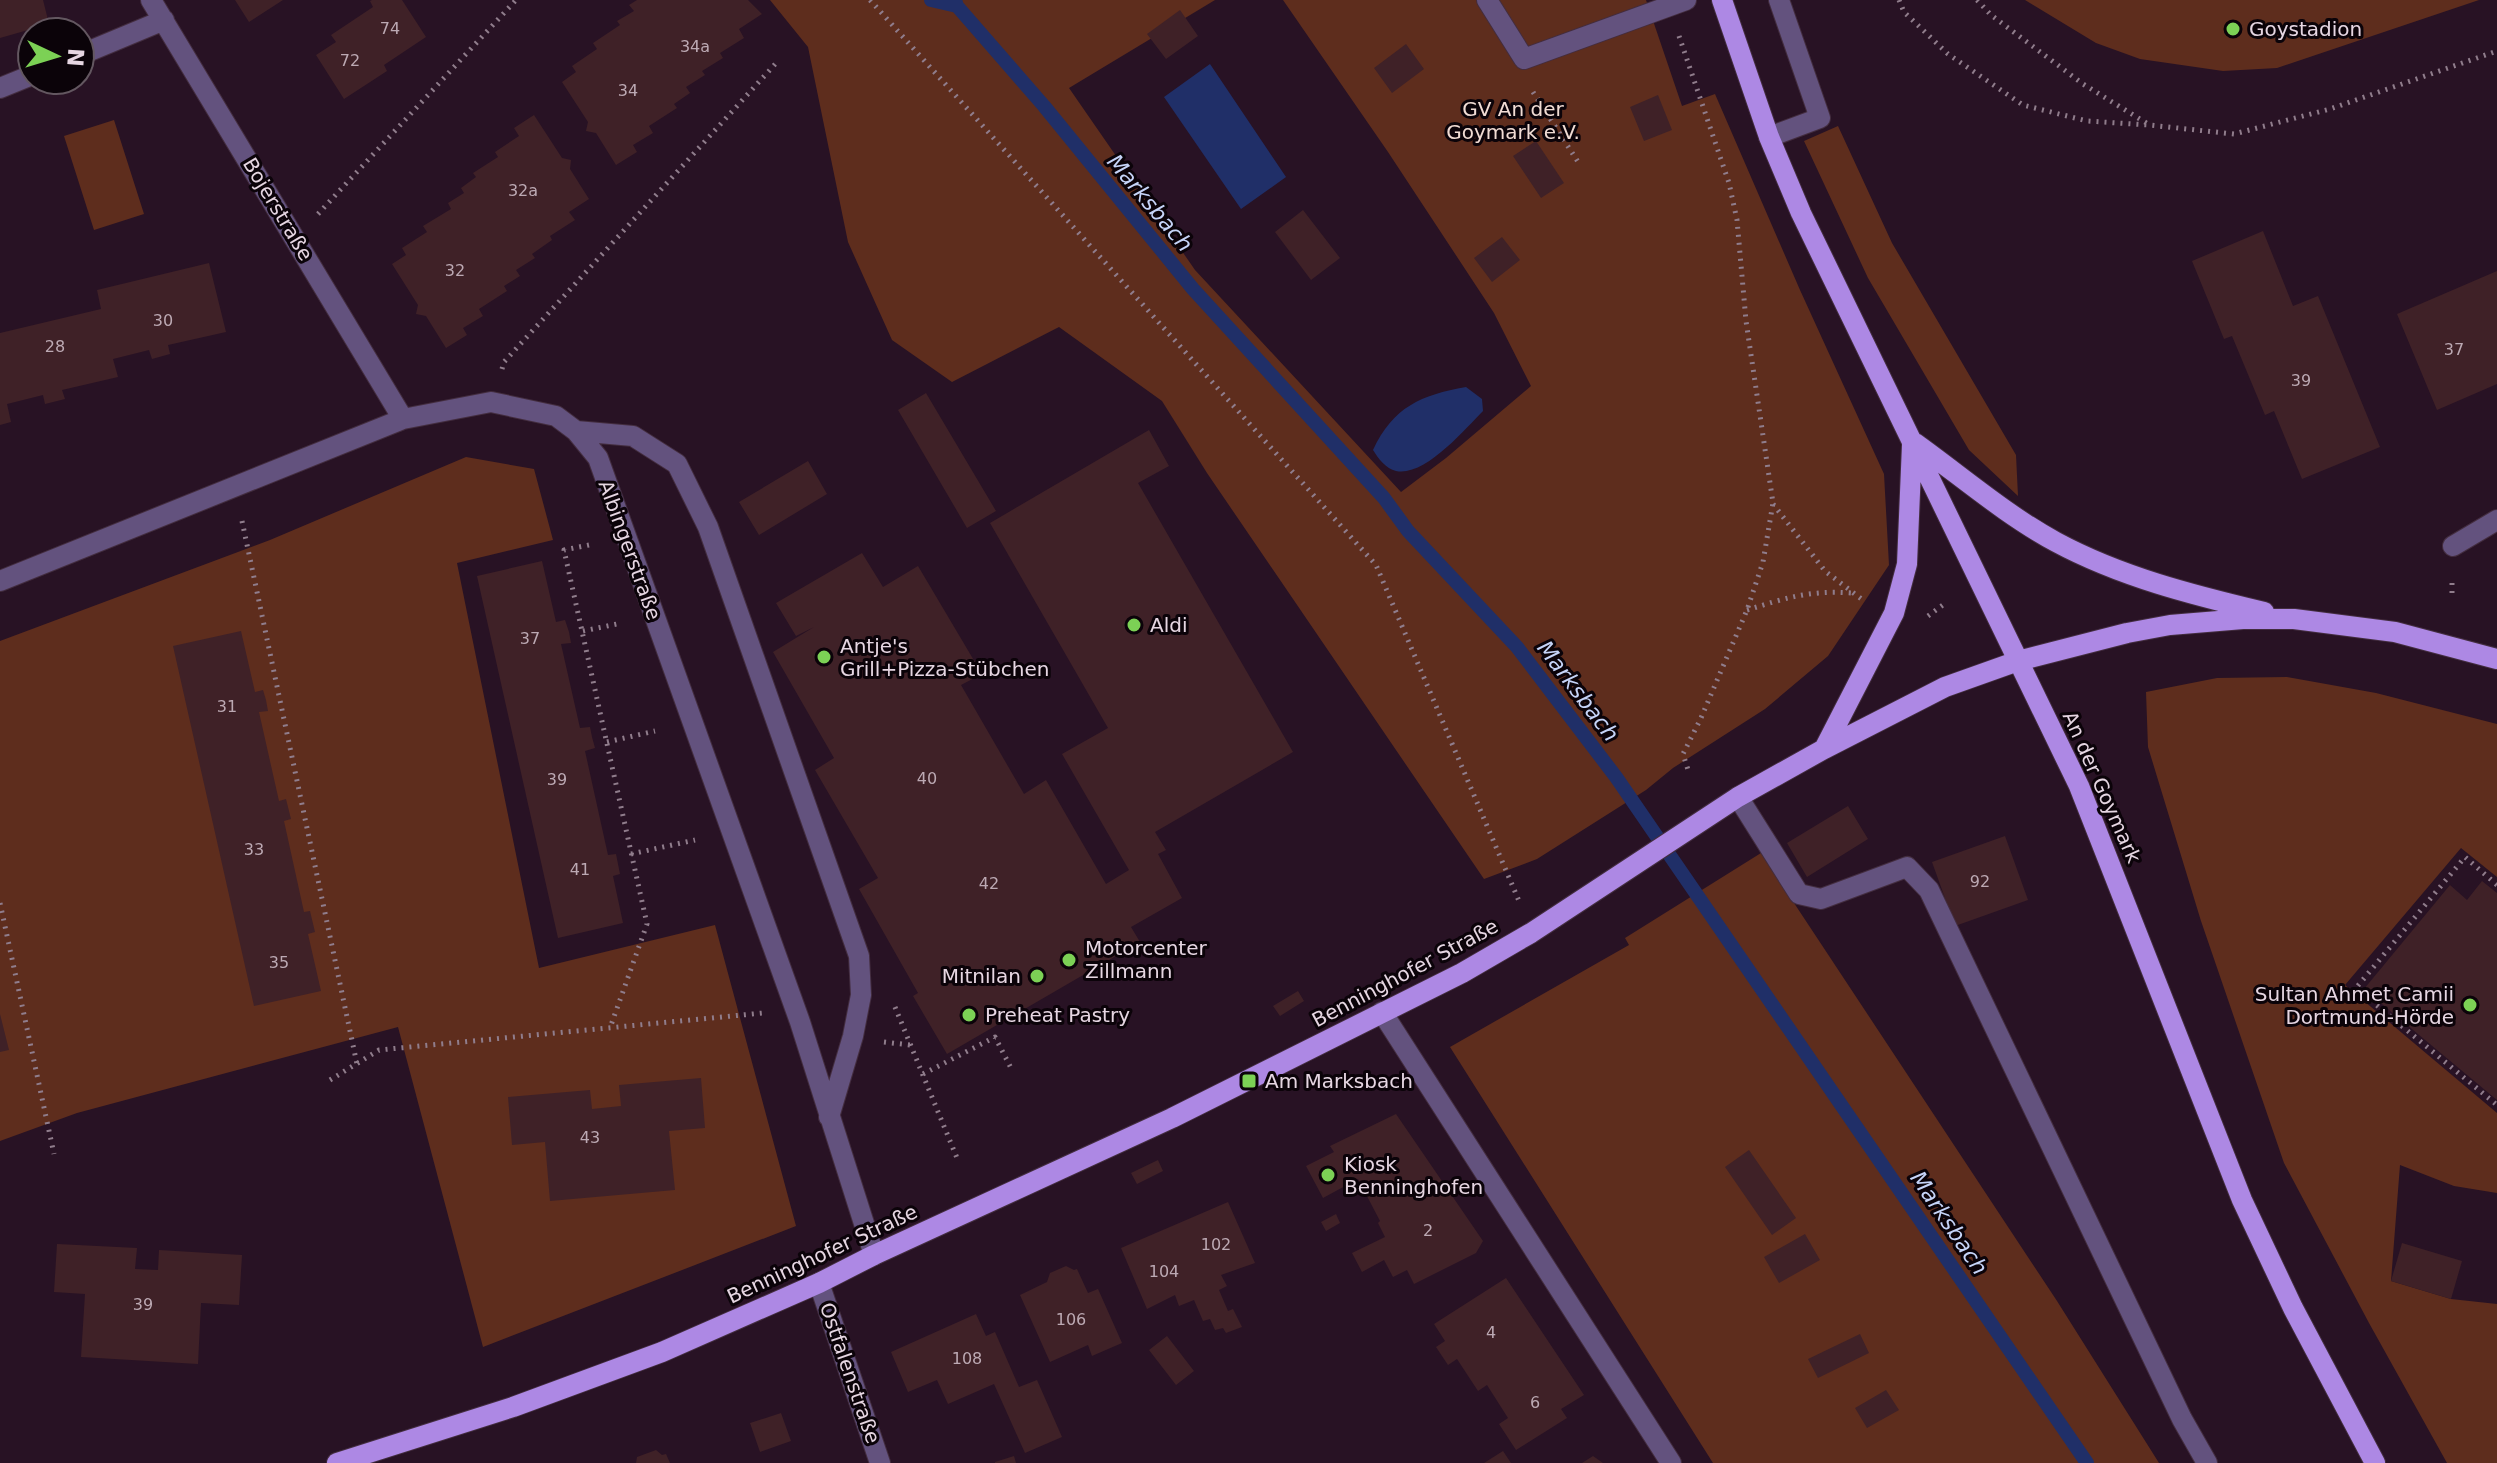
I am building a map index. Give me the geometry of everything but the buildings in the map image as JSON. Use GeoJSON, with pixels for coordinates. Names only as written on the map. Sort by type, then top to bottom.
{"type":"FeatureCollection","features":[{"type":"Feature","properties":{"kind":"main road","name":"An der Goymark"},"geometry":{"type":"LineString","coordinates":[[1722,0],[1769,137],[1801,213],[2089,809],[2242,1200],[2293,1308],[2375,1463]]}},
{"type":"Feature","properties":{"kind":"main road"},"geometry":{"type":"LineString","coordinates":[[1912,441],[2008,512],[2055,541],[2095,560],[2182,592],[2294,619]]}},
{"type":"Feature","properties":{"kind":"main road"},"geometry":{"type":"LineString","coordinates":[[1824,749],[1894,613],[1907,564],[1912,441]]}},
{"type":"Feature","properties":{"kind":"main road","name":"Benninghofer Straße"},"geometry":{"type":"LineString","coordinates":[[337,1463],[513,1407],[648,1358],[819,1283],[1172,1118],[1462,973],[1531,933],[1738,797],[1945,687],[2018,661],[2115,635],[2170,625],[2243,619],[2294,619],[2395,632],[2497,659]]}},
{"type":"Feature","properties":{"kind":"street","name":"Bojerstraße"},"geometry":{"type":"LineString","coordinates":[[151,0],[403,419]]}},
{"type":"Feature","properties":{"kind":"street"},"geometry":{"type":"LineString","coordinates":[[1487,0],[1524,59],[1678,3]]}},
{"type":"Feature","properties":{"kind":"street"},"geometry":{"type":"LineString","coordinates":[[1769,137],[1820,118],[1779,0]]}},
{"type":"Feature","properties":{"kind":"street"},"geometry":{"type":"LineString","coordinates":[[96,48],[164,20]]}},
{"type":"Feature","properties":{"kind":"street","name":"Albingerstraße"},"geometry":{"type":"LineString","coordinates":[[0,581],[403,419],[491,402],[556,416],[576,431],[598,458],[800,1022],[874,1255]]}},
{"type":"Feature","properties":{"kind":"street"},"geometry":{"type":"LineString","coordinates":[[576,431],[633,436],[677,464],[708,527],[859,956],[861,995],[856,1023],[829,1117]]}},
{"type":"Feature","properties":{"kind":"street"},"geometry":{"type":"LineString","coordinates":[[2453,546],[2497,520]]}},
{"type":"Feature","properties":{"kind":"street"},"geometry":{"type":"LineString","coordinates":[[1738,797],[1799,894],[1821,899],[1907,867],[1929,890],[2182,1419],[2207,1463]]}},
{"type":"Feature","properties":{"kind":"street"},"geometry":{"type":"LineString","coordinates":[[1382,1012],[1671,1463]]}},
{"type":"Feature","properties":{"kind":"street","name":"Ostfalenstraße"},"geometry":{"type":"LineString","coordinates":[[819,1283],[880,1463]]}},
{"type":"Feature","properties":{"kind":"path"},"geometry":{"type":"LineString","coordinates":[[292,233],[324,210],[516,0]]}},
{"type":"Feature","properties":{"kind":"path"},"geometry":{"type":"LineString","coordinates":[[870,0],[1376,565],[1511,879]]}},
{"type":"Feature","properties":{"kind":"path"},"geometry":{"type":"LineString","coordinates":[[1899,0],[1904,12],[1948,54],[2023,105],[2087,121],[2234,134],[2330,109],[2497,51]]}},
{"type":"Feature","properties":{"kind":"path"},"geometry":{"type":"LineString","coordinates":[[1977,0],[1991,15],[2083,84],[2149,125]]}},
{"type":"Feature","properties":{"kind":"path"},"geometry":{"type":"LineString","coordinates":[[1678,3],[1737,220],[1751,364],[1773,503],[1763,562],[1747,610],[1683,754],[1689,773]]}},
{"type":"Feature","properties":{"kind":"path"},"geometry":{"type":"LineString","coordinates":[[1524,59],[1521,74],[1580,165]]}},
{"type":"Feature","properties":{"kind":"path"},"geometry":{"type":"LineString","coordinates":[[491,402],[504,362],[778,61]]}},
{"type":"Feature","properties":{"kind":"path"},"geometry":{"type":"LineString","coordinates":[[236,487],[357,1064]]}},
{"type":"Feature","properties":{"kind":"path"},"geometry":{"type":"LineString","coordinates":[[1773,503],[1825,571],[1870,604]]}},
{"type":"Feature","properties":{"kind":"path"},"geometry":{"type":"LineString","coordinates":[[589,545],[564,550],[647,924],[610,1028]]}},
{"type":"Feature","properties":{"kind":"path"},"geometry":{"type":"LineString","coordinates":[[1747,610],[1797,594],[1825,591],[1852,593]]}},
{"type":"Feature","properties":{"kind":"path"},"geometry":{"type":"LineString","coordinates":[[1921,621],[1947,602]]}},
{"type":"Feature","properties":{"kind":"path"},"geometry":{"type":"LineString","coordinates":[[583,631],[617,624]]}},
{"type":"Feature","properties":{"kind":"path"},"geometry":{"type":"LineString","coordinates":[[607,742],[655,731]]}},
{"type":"Feature","properties":{"kind":"path"},"geometry":{"type":"LineString","coordinates":[[631,854],[695,840]]}},
{"type":"Feature","properties":{"kind":"path"},"geometry":{"type":"LineString","coordinates":[[2497,885],[2465,857],[2356,988],[2497,1105]]}},
{"type":"Feature","properties":{"kind":"path"},"geometry":{"type":"LineString","coordinates":[[0,903],[54,1154]]}},
{"type":"Feature","properties":{"kind":"path"},"geometry":{"type":"LineString","coordinates":[[895,1007],[957,1158]]}},
{"type":"Feature","properties":{"kind":"path"},"geometry":{"type":"LineString","coordinates":[[330,1080],[379,1050],[749,1014]]}},
{"type":"Feature","properties":{"kind":"path"},"geometry":{"type":"LineString","coordinates":[[923,1074],[995,1037],[1011,1068]]}},
{"type":"Feature","properties":{"kind":"path"},"geometry":{"type":"LineString","coordinates":[[872,1041],[911,1045]]}},
{"type":"Feature","properties":{"kind":"green space","name":"GV An der Goymark e.V."},"geometry":{"type":"Polygon","coordinates":[[[770,0],[1215,0],[1069,88],[1195,270],[1401,492],[1531,386],[1494,313],[1283,0],[1646,0],[1682,106],[1715,94],[1884,474],[1889,565],[1828,656],[1765,709],[1537,859],[1484,879],[1207,473],[1162,401],[1059,327],[952,382],[892,340],[848,242],[808,47],[770,0]]]}},
{"type":"Feature","properties":{"kind":"green space","name":"Goystadion"},"geometry":{"type":"Polygon","coordinates":[[[2025,0],[2479,0],[2277,68],[2223,71],[2140,59],[2096,43],[2025,0]]]}},
{"type":"Feature","properties":{"kind":"green space"},"geometry":{"type":"Polygon","coordinates":[[[114,120],[144,214],[94,230],[64,136],[114,120]]]}},
{"type":"Feature","properties":{"kind":"green space"},"geometry":{"type":"Polygon","coordinates":[[[1838,126],[1892,243],[2016,455],[2018,496],[1969,450],[1868,278],[1804,141],[1838,126]]]}},
{"type":"Feature","properties":{"kind":"green space"},"geometry":{"type":"Polygon","coordinates":[[[466,457],[534,469],[553,540],[457,563],[539,968],[715,925],[796,1226],[483,1347],[398,1027],[77,1113],[0,1141],[0,641],[270,540],[466,457]]]}},
{"type":"Feature","properties":{"kind":"green space"},"geometry":{"type":"Polygon","coordinates":[[[2287,677],[2376,693],[2497,724],[2497,877],[2461,848],[2345,985],[2497,1113],[2497,1193],[2454,1186],[2400,1165],[2391,1281],[2451,1299],[2497,1304],[2497,1463],[2447,1463],[2284,1163],[2201,921],[2148,747],[2146,692],[2217,678],[2287,677]]]}},
{"type":"Feature","properties":{"kind":"green space"},"geometry":{"type":"Polygon","coordinates":[[[1761,853],[2057,1301],[2159,1463],[1713,1463],[1450,1047],[1629,945],[1625,938],[1761,853]]]}},
{"type":"Feature","properties":{"kind":"water"},"geometry":{"type":"Polygon","coordinates":[[[1210,64],[1286,177],[1241,209],[1164,97],[1210,64]]]}},
{"type":"Feature","properties":{"kind":"water"},"geometry":{"type":"Polygon","coordinates":[[[1466,387],[1482,399],[1483,411],[1444,450],[1419,467],[1407,471],[1392,470],[1380,460],[1373,450],[1399,413],[1422,399],[1466,387]]]}},
{"type":"Feature","properties":{"kind":"waterway","name":"Marksbach"},"geometry":{"type":"LineString","coordinates":[[931,0],[957,6]]}},
{"type":"Feature","properties":{"kind":"waterway","name":"Marksbach"},"geometry":{"type":"LineString","coordinates":[[955,0],[1193,289],[1384,498],[1408,531],[1517,647],[1616,777],[2087,1463]]}},
{"type":"Feature","properties":{"kind":"place","name":"Goystadion"},"geometry":{"type":"Point","coordinates":[2233,29]}},
{"type":"Feature","properties":{"kind":"place","name":"Aldi"},"geometry":{"type":"Point","coordinates":[1134,625]}},
{"type":"Feature","properties":{"kind":"place","name":"Antje's Grill+Pizza-Stübchen"},"geometry":{"type":"Point","coordinates":[824,657]}},
{"type":"Feature","properties":{"kind":"place","name":"Motorcenter Zillmann"},"geometry":{"type":"Point","coordinates":[1069,960]}},
{"type":"Feature","properties":{"kind":"place","name":"Mitnilan"},"geometry":{"type":"Point","coordinates":[1037,976]}},
{"type":"Feature","properties":{"kind":"place","name":"Sultan Ahmet Camii Dortmund-Hörde"},"geometry":{"type":"Point","coordinates":[2470,1005]}},
{"type":"Feature","properties":{"kind":"place","name":"Preheat Pastry"},"geometry":{"type":"Point","coordinates":[969,1015]}},
{"type":"Feature","properties":{"kind":"place","name":"Am Marksbach"},"geometry":{"type":"Point","coordinates":[1249,1081]}},
{"type":"Feature","properties":{"kind":"place","name":"Kiosk Benninghofen"},"geometry":{"type":"Point","coordinates":[1328,1175]}}]}
